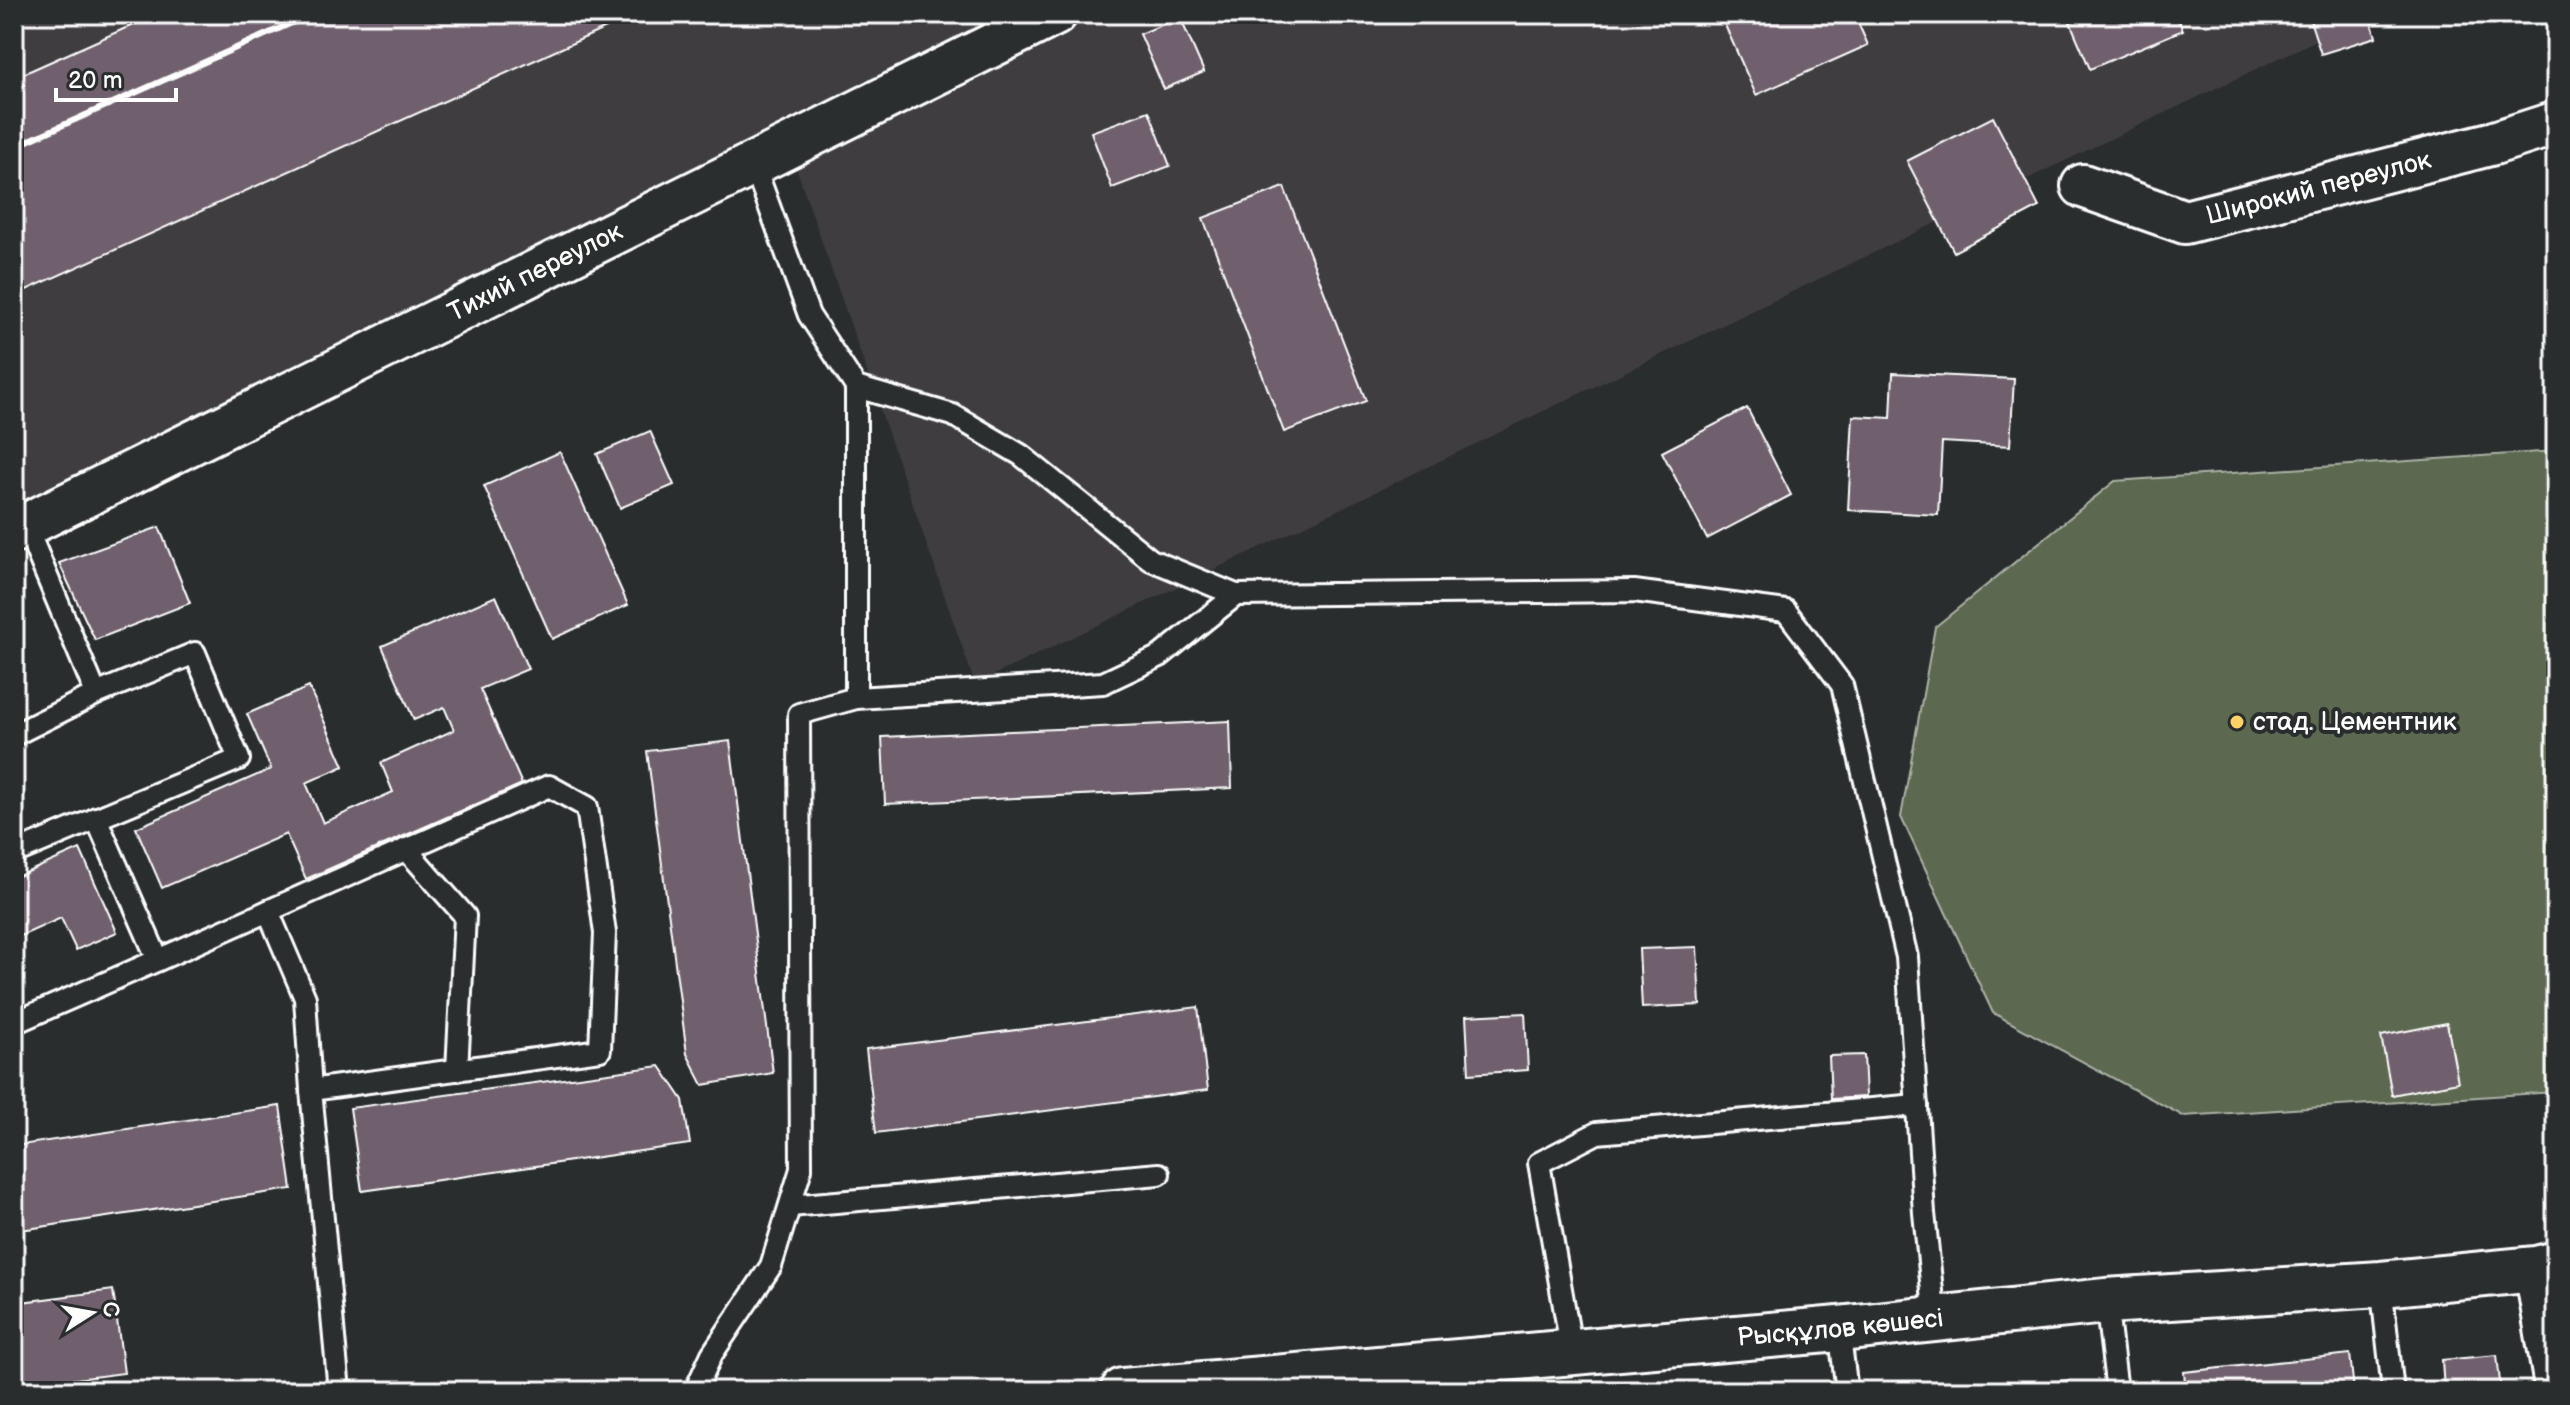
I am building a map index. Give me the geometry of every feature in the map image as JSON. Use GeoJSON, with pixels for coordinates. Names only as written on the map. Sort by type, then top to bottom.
{"type":"FeatureCollection","features":[{"type":"Feature","properties":{"kind":"street","name":"Тихий переулок"},"geometry":{"type":"LineString","coordinates":[[20,528],[1055,14]]}},
{"type":"Feature","properties":{"kind":"street","name":"Широкий переулок"},"geometry":{"type":"LineString","coordinates":[[2083,186],[2185,222],[2494,143],[2556,123]]}},
{"type":"Feature","properties":{"kind":"street","name":"Рысқұлов көшесі"},"geometry":{"type":"LineString","coordinates":[[1123,1391],[1204,1388],[1935,1320],[2106,1301],[2381,1284],[2546,1267]]}},
{"type":"Feature","properties":{"kind":"street"},"geometry":{"type":"LineString","coordinates":[[2546,1267],[2556,1386]]}},
{"type":"Feature","properties":{"kind":"lane"},"geometry":{"type":"LineString","coordinates":[[754,165],[809,315],[856,387],[856,698]]}},
{"type":"Feature","properties":{"kind":"lane"},"geometry":{"type":"LineString","coordinates":[[856,387],[953,415],[1021,455],[1151,560],[1236,595],[1634,591],[1786,611],[1842,685],[1907,957],[1935,1320]]}},
{"type":"Feature","properties":{"kind":"lane"},"geometry":{"type":"LineString","coordinates":[[20,528],[96,694]]}},
{"type":"Feature","properties":{"kind":"lane"},"geometry":{"type":"LineString","coordinates":[[695,1391],[712,1354],[771,1266],[801,1169],[799,714],[856,698],[1103,683],[1160,656],[1236,595]]}},
{"type":"Feature","properties":{"kind":"lane"},"geometry":{"type":"LineString","coordinates":[[14,735],[96,694],[195,653],[239,759],[14,853]]}},
{"type":"Feature","properties":{"kind":"lane"},"geometry":{"type":"LineString","coordinates":[[14,1023],[549,786],[587,807],[605,933],[600,1050],[311,1090]]}},
{"type":"Feature","properties":{"kind":"lane"},"geometry":{"type":"LineString","coordinates":[[96,818],[158,960]]}},
{"type":"Feature","properties":{"kind":"lane"},"geometry":{"type":"LineString","coordinates":[[406,849],[465,916],[457,1070]]}},
{"type":"Feature","properties":{"kind":"lane"},"geometry":{"type":"LineString","coordinates":[[268,911],[305,998],[339,1391]]}},
{"type":"Feature","properties":{"kind":"lane"},"geometry":{"type":"LineString","coordinates":[[1572,1352],[1539,1163],[1597,1133],[1917,1105]]}},
{"type":"Feature","properties":{"kind":"lane"},"geometry":{"type":"LineString","coordinates":[[790,1206],[1159,1174]]}},
{"type":"Feature","properties":{"kind":"lane"},"geometry":{"type":"LineString","coordinates":[[2381,1284],[2393,1391]]}},
{"type":"Feature","properties":{"kind":"lane"},"geometry":{"type":"LineString","coordinates":[[2106,1301],[2117,1391]]}},
{"type":"Feature","properties":{"kind":"lane"},"geometry":{"type":"LineString","coordinates":[[1839,1329],[1847,1391]]}},
{"type":"Feature","properties":{"kind":"shaded area"},"geometry":{"type":"Polygon","coordinates":[[[14,14],[2371,14],[975,684],[796,167],[14,537],[14,14]]]}},
{"type":"Feature","properties":{"kind":"green space","name":"стад. Цементник"},"geometry":{"type":"Polygon","coordinates":[[[2556,451],[2556,1092],[2183,1116],[1993,1013],[1901,817],[1935,627],[2115,481],[2556,451]]]}},
{"type":"Feature","properties":{"kind":"building"},"geometry":{"type":"Polygon","coordinates":[[[157,14],[637,14],[22,292],[14,273],[14,78],[157,14]]]}},
{"type":"Feature","properties":{"kind":"building"},"geometry":{"type":"Polygon","coordinates":[[[1720,14],[1854,14],[1868,45],[1756,95],[1720,14]]]}},
{"type":"Feature","properties":{"kind":"building"},"geometry":{"type":"Polygon","coordinates":[[[2090,14],[2176,14],[2183,30],[2090,69],[2070,22],[2090,14]]]}},
{"type":"Feature","properties":{"kind":"building"},"geometry":{"type":"Polygon","coordinates":[[[2308,14],[2369,14],[2376,37],[2321,54],[2308,14]]]}},
{"type":"Feature","properties":{"kind":"building"},"geometry":{"type":"Polygon","coordinates":[[[1180,17],[1204,72],[1164,89],[1140,34],[1180,17]]]}},
{"type":"Feature","properties":{"kind":"building"},"geometry":{"type":"Polygon","coordinates":[[[1149,111],[1170,166],[1112,188],[1091,132],[1149,111]]]}},
{"type":"Feature","properties":{"kind":"building"},"geometry":{"type":"Polygon","coordinates":[[[1993,117],[2039,207],[1954,252],[1907,161],[1993,117]]]}},
{"type":"Feature","properties":{"kind":"building"},"geometry":{"type":"Polygon","coordinates":[[[1284,187],[1366,401],[1284,432],[1203,218],[1284,187]]]}},
{"type":"Feature","properties":{"kind":"building"},"geometry":{"type":"Polygon","coordinates":[[[1893,373],[2014,379],[2010,446],[1942,442],[1938,515],[1848,510],[1853,416],[1891,418],[1893,373]]]}},
{"type":"Feature","properties":{"kind":"building"},"geometry":{"type":"Polygon","coordinates":[[[1747,408],[1791,495],[1707,539],[1662,452],[1747,408]]]}},
{"type":"Feature","properties":{"kind":"building"},"geometry":{"type":"Polygon","coordinates":[[[650,431],[674,485],[620,508],[597,454],[650,431]]]}},
{"type":"Feature","properties":{"kind":"building"},"geometry":{"type":"Polygon","coordinates":[[[560,452],[628,605],[552,639],[484,486],[560,452]]]}},
{"type":"Feature","properties":{"kind":"building"},"geometry":{"type":"Polygon","coordinates":[[[159,527],[190,603],[95,640],[59,563],[159,527]]]}},
{"type":"Feature","properties":{"kind":"building"},"geometry":{"type":"Polygon","coordinates":[[[496,596],[528,669],[480,689],[522,784],[306,879],[286,834],[162,888],[136,828],[271,769],[247,714],[309,687],[344,766],[306,783],[323,823],[393,792],[381,763],[454,730],[444,707],[414,720],[382,646],[496,596]]]}},
{"type":"Feature","properties":{"kind":"building"},"geometry":{"type":"Polygon","coordinates":[[[1230,721],[1232,788],[885,804],[882,737],[1230,721]]]}},
{"type":"Feature","properties":{"kind":"building"},"geometry":{"type":"Polygon","coordinates":[[[730,741],[773,1073],[703,1085],[687,1054],[647,751],[730,741]]]}},
{"type":"Feature","properties":{"kind":"building"},"geometry":{"type":"Polygon","coordinates":[[[80,849],[117,932],[76,950],[61,918],[14,939],[14,878],[80,849]]]}},
{"type":"Feature","properties":{"kind":"building"},"geometry":{"type":"Polygon","coordinates":[[[1697,947],[1700,1005],[1642,1008],[1639,949],[1697,947]]]}},
{"type":"Feature","properties":{"kind":"building"},"geometry":{"type":"Polygon","coordinates":[[[1198,1007],[1208,1090],[876,1133],[866,1049],[1198,1007]]]}},
{"type":"Feature","properties":{"kind":"building"},"geometry":{"type":"Polygon","coordinates":[[[1525,1013],[1528,1070],[1469,1074],[1466,1016],[1525,1013]]]}},
{"type":"Feature","properties":{"kind":"building"},"geometry":{"type":"Polygon","coordinates":[[[2447,1023],[2458,1082],[2392,1095],[2381,1036],[2447,1023]]]}},
{"type":"Feature","properties":{"kind":"building"},"geometry":{"type":"Polygon","coordinates":[[[1864,1055],[1866,1097],[1831,1099],[1829,1056],[1864,1055]]]}},
{"type":"Feature","properties":{"kind":"building"},"geometry":{"type":"Polygon","coordinates":[[[660,1066],[683,1100],[690,1144],[362,1191],[350,1108],[660,1066]]]}},
{"type":"Feature","properties":{"kind":"building"},"geometry":{"type":"Polygon","coordinates":[[[280,1106],[292,1189],[14,1231],[14,1146],[280,1106]]]}},
{"type":"Feature","properties":{"kind":"building"},"geometry":{"type":"Polygon","coordinates":[[[113,1290],[124,1373],[14,1387],[14,1303],[113,1290]]]}},
{"type":"Feature","properties":{"kind":"building"},"geometry":{"type":"Polygon","coordinates":[[[2350,1354],[2354,1391],[2186,1391],[2184,1372],[2350,1354]]]}},
{"type":"Feature","properties":{"kind":"building"},"geometry":{"type":"Polygon","coordinates":[[[2497,1355],[2501,1391],[2444,1391],[2442,1360],[2497,1355]]]}},
{"type":"Feature","properties":{"kind":"building"},"geometry":{"type":"Polygon","coordinates":[[[2068,1380],[2069,1391],[1967,1391],[2068,1380]]]}},
{"type":"Feature","properties":{"kind":"railway"},"geometry":{"type":"LineString","coordinates":[[14,147],[312,14]]}},
{"type":"Feature","properties":{"kind":"place","name":"стад. Цементник"},"geometry":{"type":"Point","coordinates":[2237,722]}}]}
